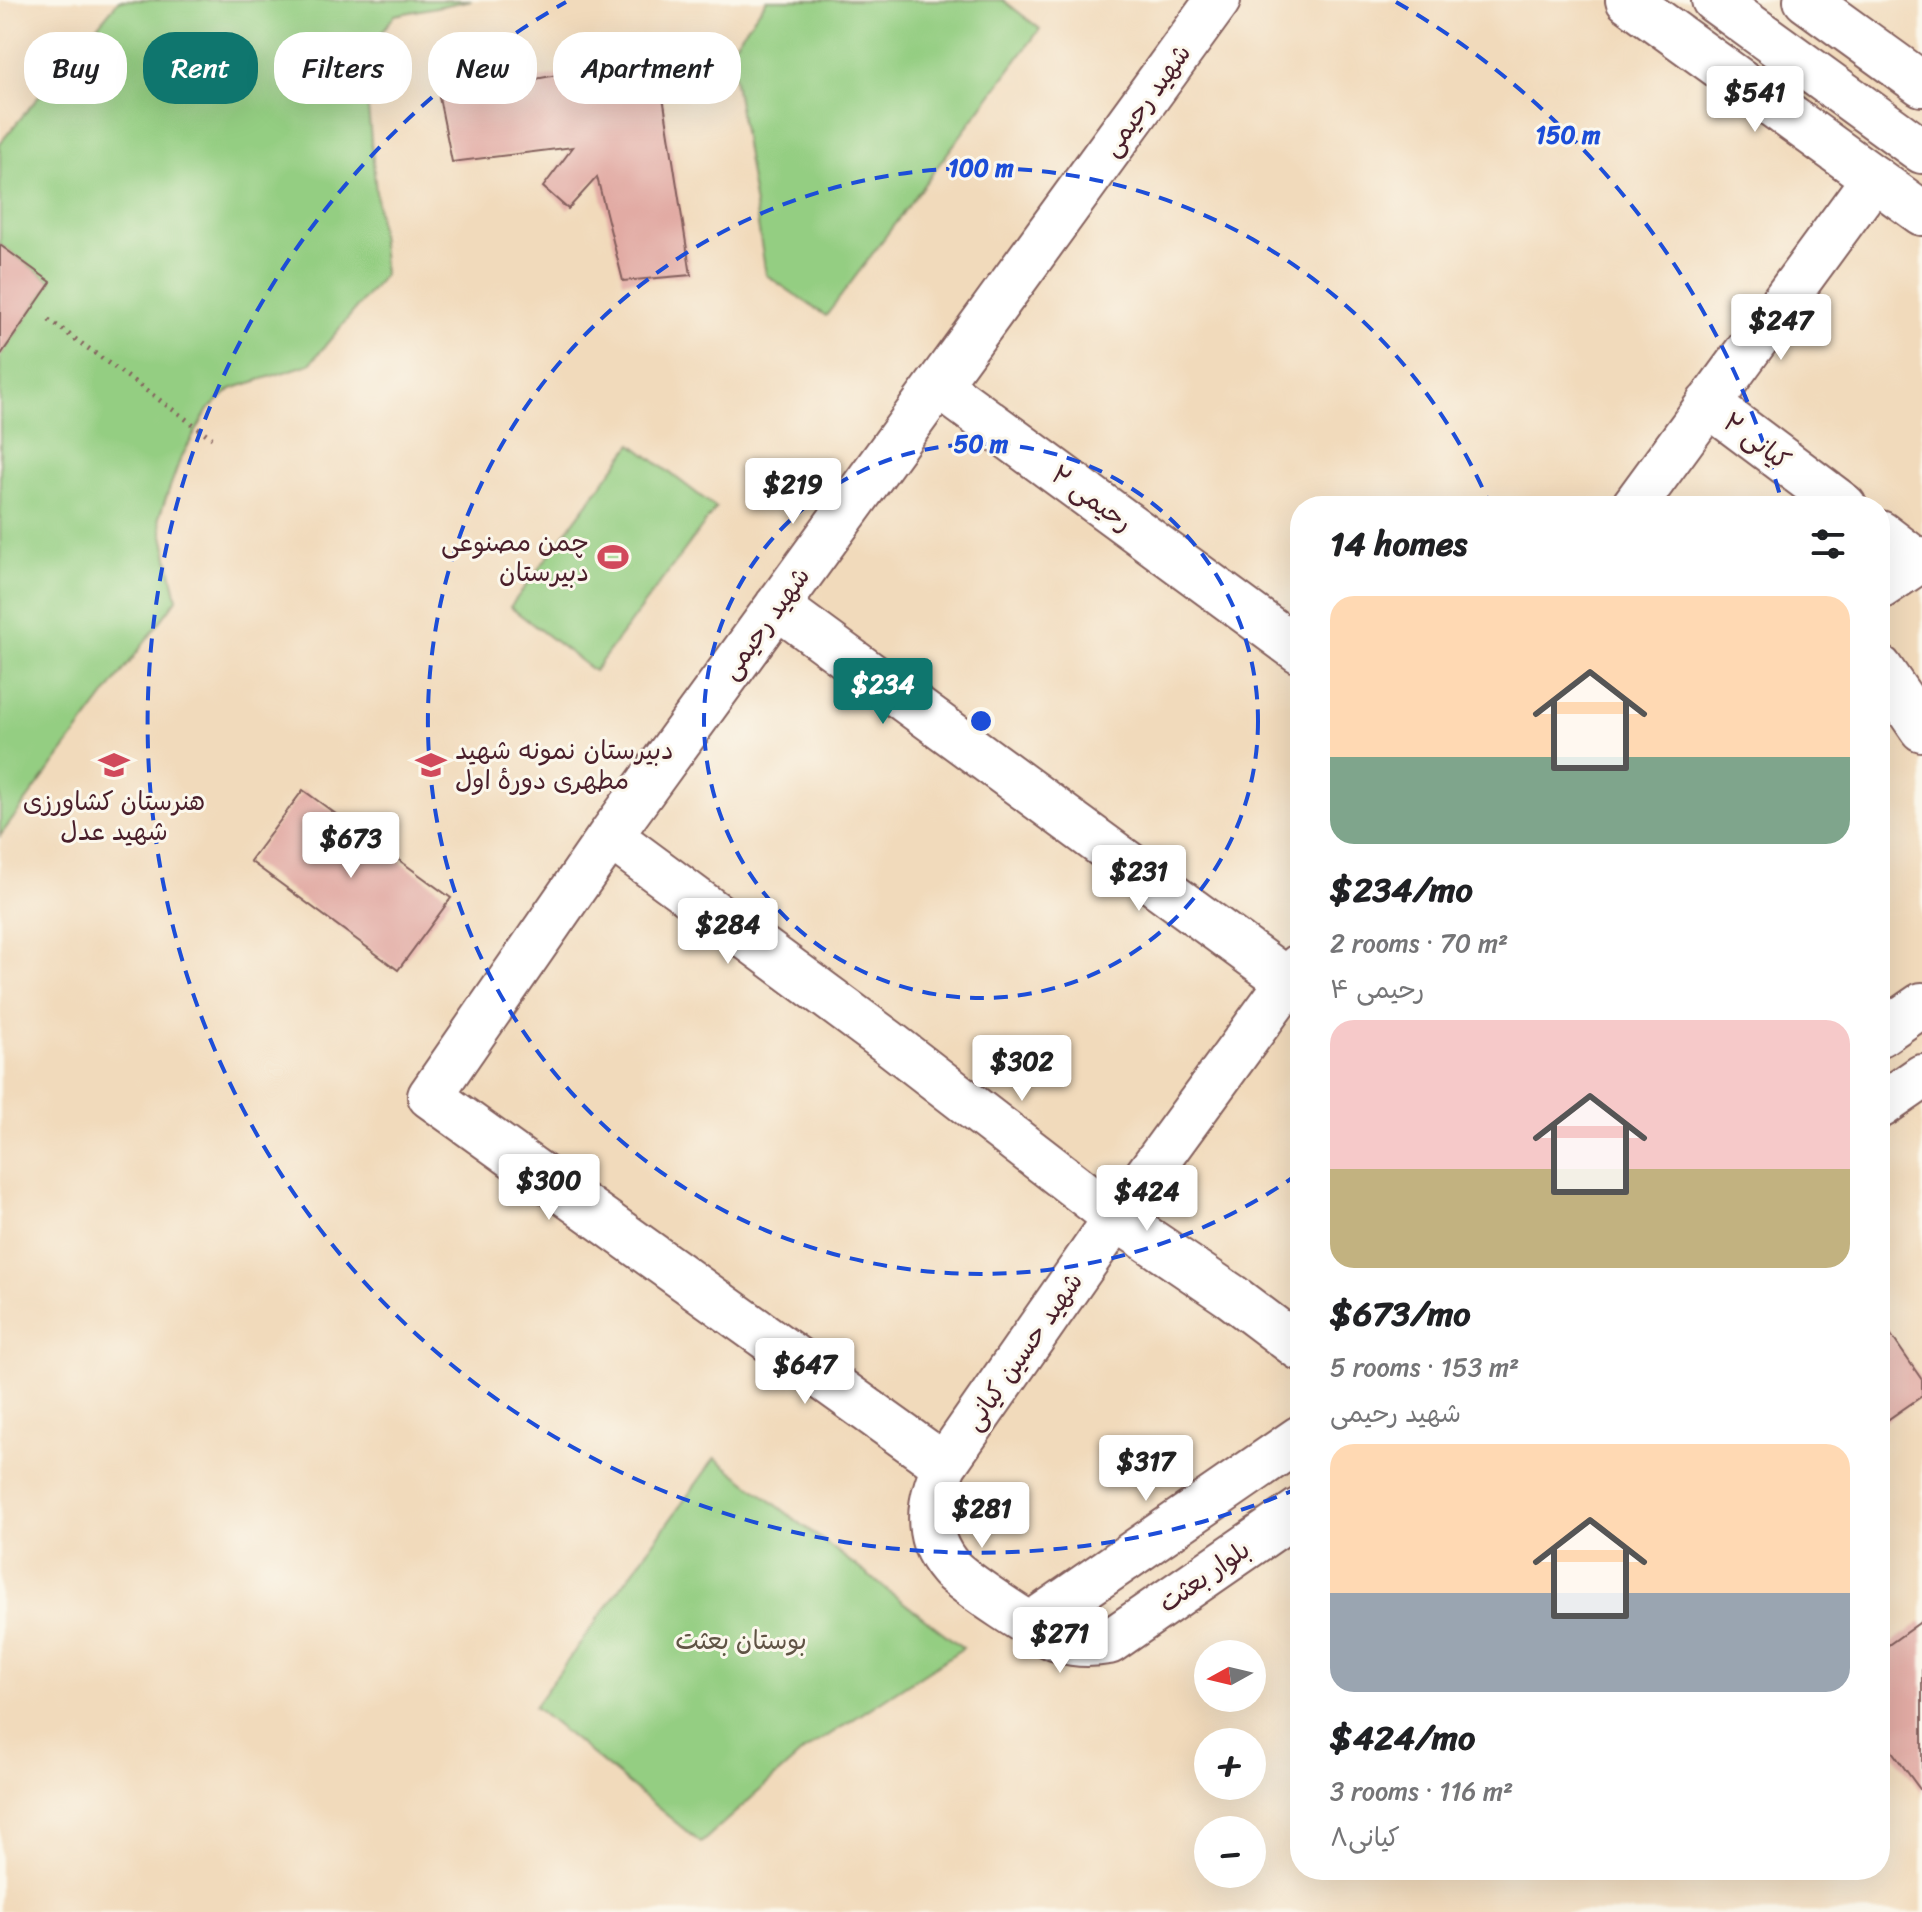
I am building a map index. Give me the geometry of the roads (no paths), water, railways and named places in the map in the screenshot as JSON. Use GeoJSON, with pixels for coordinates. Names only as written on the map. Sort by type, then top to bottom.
{"type":"FeatureCollection","features":[{"type":"Feature","properties":{"kind":"street","name":"شهید رحیمی"},"geometry":{"type":"LineString","coordinates":[[944,1465],[430,1096],[610,836],[1218,0]]}},
{"type":"Feature","properties":{"kind":"street"},"geometry":{"type":"LineString","coordinates":[[1628,0],[1922,213]]}},
{"type":"Feature","properties":{"kind":"street"},"geometry":{"type":"LineString","coordinates":[[1714,0],[1922,151]]}},
{"type":"Feature","properties":{"kind":"street"},"geometry":{"type":"LineString","coordinates":[[1806,0],[1922,84]]}},
{"type":"Feature","properties":{"kind":"street"},"geometry":{"type":"LineString","coordinates":[[1641,496],[1874,178]]}},
{"type":"Feature","properties":{"kind":"street","name":"رحیمی ۲"},"geometry":{"type":"LineString","coordinates":[[938,385],[1290,644]]}},
{"type":"Feature","properties":{"kind":"street","name":"کیانی ۲"},"geometry":{"type":"LineString","coordinates":[[1708,404],[1831,496]]}},
{"type":"Feature","properties":{"kind":"street"},"geometry":{"type":"LineString","coordinates":[[1890,540],[1920,560],[1890,580]]}},
{"type":"Feature","properties":{"kind":"street"},"geometry":{"type":"LineString","coordinates":[[777,606],[1030,791],[1290,975]]}},
{"type":"Feature","properties":{"kind":"street"},"geometry":{"type":"LineString","coordinates":[[1890,683],[1922,729]]}},
{"type":"Feature","properties":{"kind":"street"},"geometry":{"type":"LineString","coordinates":[[610,836],[887,1041],[1116,1218],[1231,1296],[1290,1340]]}},
{"type":"Feature","properties":{"kind":"street","name":"شهید حسین کیانی"},"geometry":{"type":"LineString","coordinates":[[1109,1642],[1092,1645],[1060,1640],[969,1584],[949,1567],[936,1546],[931,1525],[933,1495],[944,1465],[1116,1218],[1290,987]]}},
{"type":"Feature","properties":{"kind":"street"},"geometry":{"type":"LineString","coordinates":[[1890,1027],[1922,1005]]}},
{"type":"Feature","properties":{"kind":"street"},"geometry":{"type":"LineString","coordinates":[[1890,1099],[1922,1077]]}},
{"type":"Feature","properties":{"kind":"street"},"geometry":{"type":"LineString","coordinates":[[1031,1624],[1290,1445]]}},
{"type":"Feature","properties":{"kind":"street","name":"بلوار بعثت"},"geometry":{"type":"LineString","coordinates":[[1109,1642],[1290,1517]]}},
{"type":"Feature","properties":{"kind":"place","name":"چمن مصنوعی دبیرستان"},"geometry":{"type":"Point","coordinates":[613,557]}},
{"type":"Feature","properties":{"kind":"place","name":"هنرستان کشاورزی شهید عدل"},"geometry":{"type":"Point","coordinates":[114,765]}},
{"type":"Feature","properties":{"kind":"place","name":"دبیرستان نمونه شهید مطهری دورهٔ اول"},"geometry":{"type":"Point","coordinates":[431,765]}},
{"type":"Feature","properties":{"kind":"park label","name":"بوستان بعثت"},"geometry":{"type":"Point","coordinates":[741,1640]}}]}
